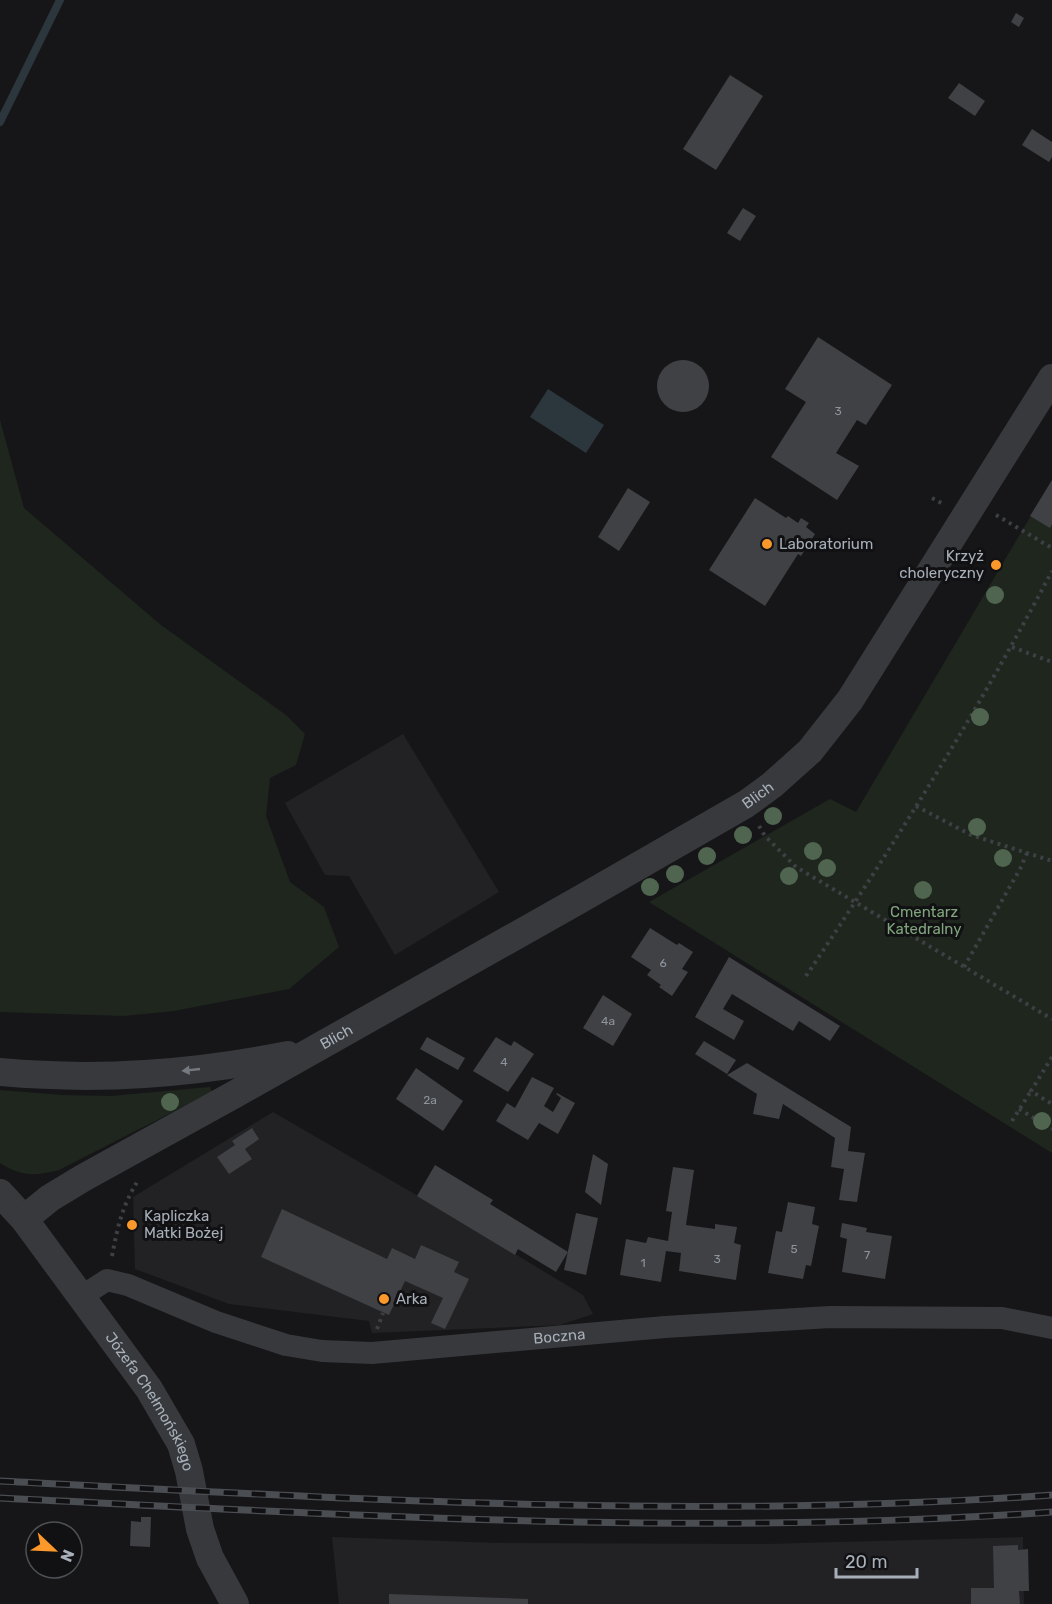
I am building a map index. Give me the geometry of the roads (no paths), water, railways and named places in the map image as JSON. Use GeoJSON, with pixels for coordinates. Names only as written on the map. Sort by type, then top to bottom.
{"type":"FeatureCollection","features":[{"type":"Feature","properties":{"kind":"street","name":"Blich"},"geometry":{"type":"LineString","coordinates":[[24,1219],[50,1198],[83,1178],[746,804],[795,765],[826,733],[850,700],[1052,378]]}},
{"type":"Feature","properties":{"kind":"street","name":"Blich"},"geometry":{"type":"LineString","coordinates":[[0,1072],[124,1077],[224,1067],[311,1051]]}},
{"type":"Feature","properties":{"kind":"street"},"geometry":{"type":"LineString","coordinates":[[224,1067],[232,1074],[237,1093]]}},
{"type":"Feature","properties":{"kind":"street","name":"Józefa Chełmońskiego"},"geometry":{"type":"LineString","coordinates":[[0,1193],[24,1219],[82,1296],[149,1389],[182,1444],[200,1529],[210,1558],[232,1603]]}},
{"type":"Feature","properties":{"kind":"street","name":"Boczna"},"geometry":{"type":"LineString","coordinates":[[82,1296],[107,1280],[128,1285],[216,1322],[286,1345],[322,1351],[372,1353],[665,1327],[830,1317],[1002,1318],[1052,1328]]}},
{"type":"Feature","properties":{"kind":"waterway"},"geometry":{"type":"LineString","coordinates":[[0,122],[60,0]]}},
{"type":"Feature","properties":{"kind":"railway"},"geometry":{"type":"LineString","coordinates":[[0,1481],[394,1500],[658,1506],[789,1506],[1052,1495]]}},
{"type":"Feature","properties":{"kind":"railway"},"geometry":{"type":"LineString","coordinates":[[0,1498],[394,1516],[658,1523],[789,1523],[1052,1512]]}},
{"type":"Feature","properties":{"kind":"place","name":"Laboratorium"},"geometry":{"type":"Point","coordinates":[767,544]}},
{"type":"Feature","properties":{"kind":"place","name":"Krzyż choleryczny"},"geometry":{"type":"Point","coordinates":[996,565]}},
{"type":"Feature","properties":{"kind":"place","name":"Kapliczka Matki Bożej"},"geometry":{"type":"Point","coordinates":[132,1225]}},
{"type":"Feature","properties":{"kind":"place","name":"Arka"},"geometry":{"type":"Point","coordinates":[384,1299]}},
{"type":"Feature","properties":{"kind":"park label","name":"Cmentarz Katedralny"},"geometry":{"type":"Point","coordinates":[924,920]}}]}
